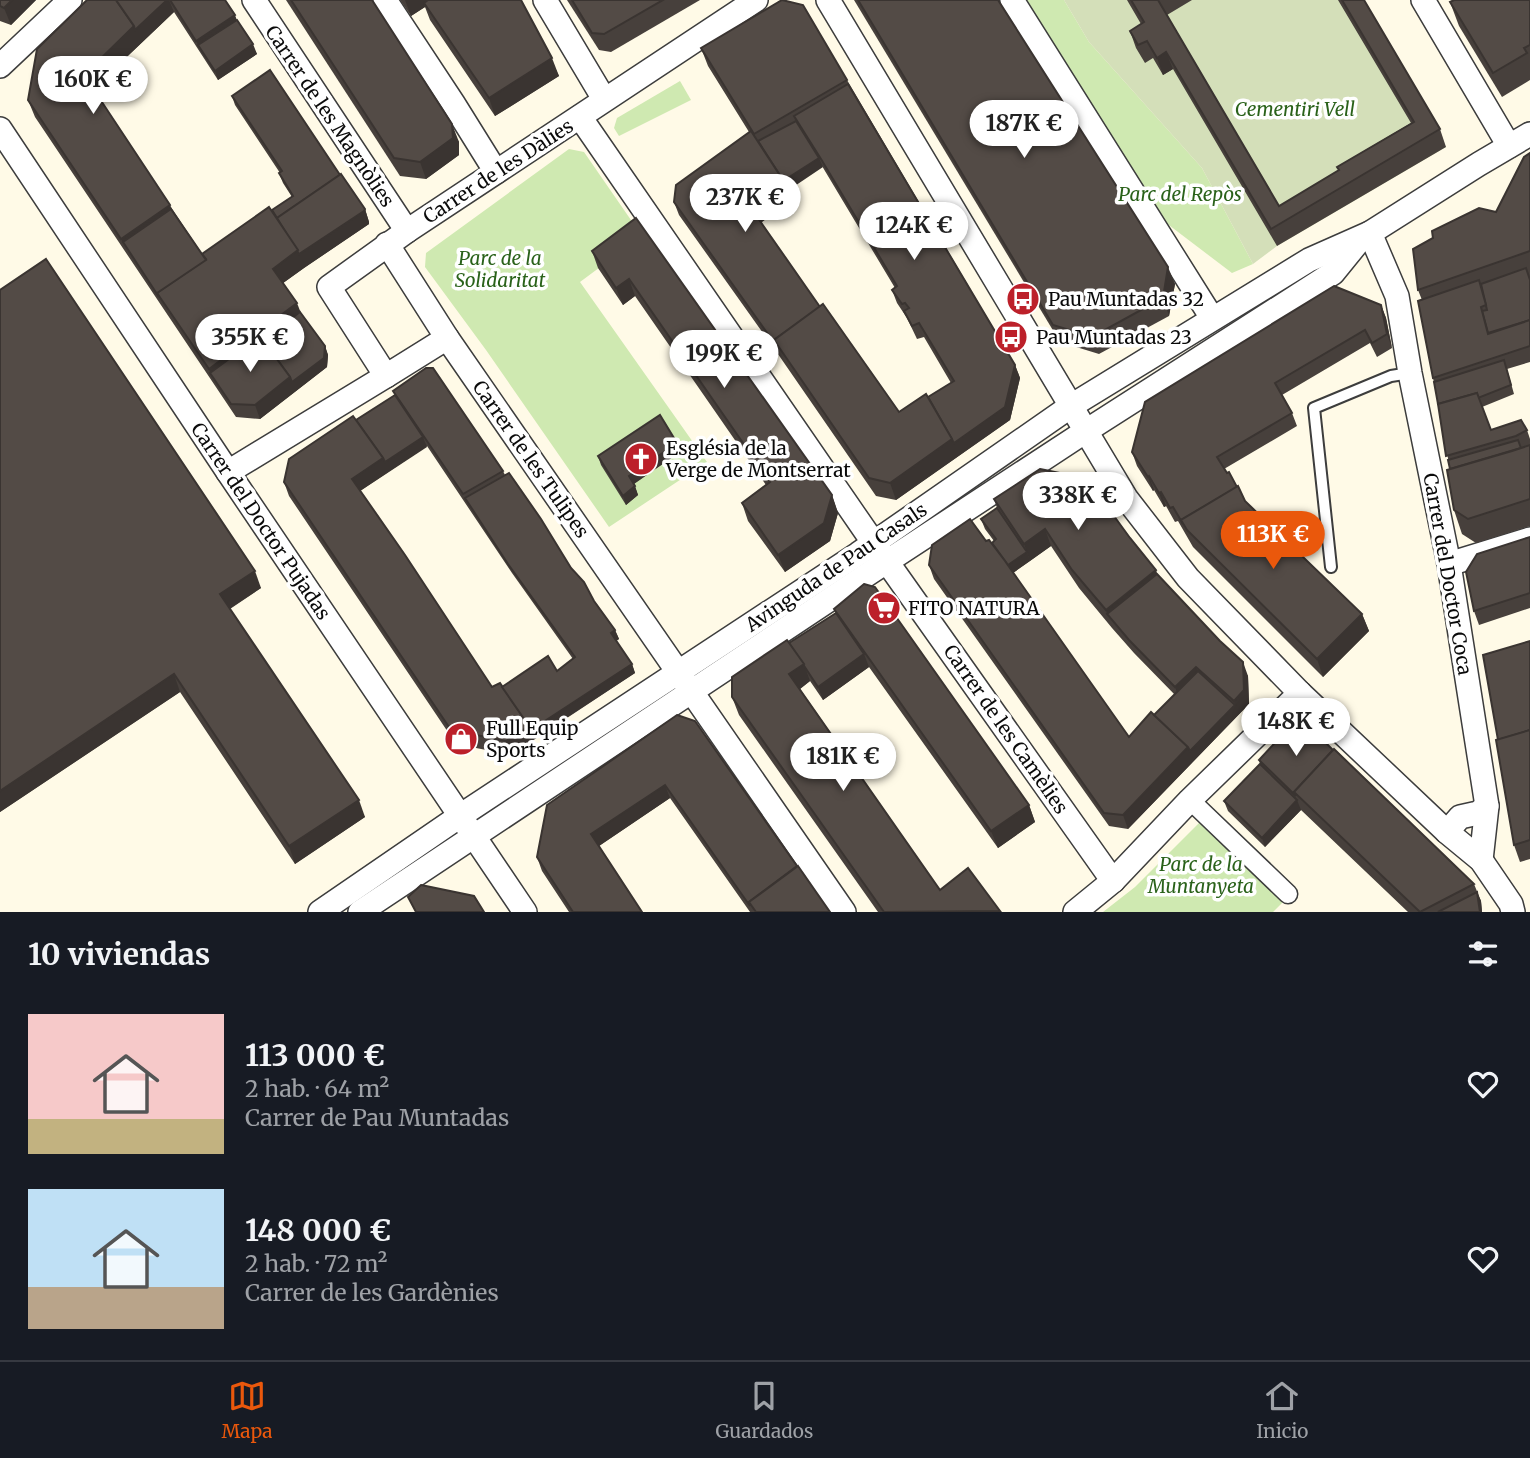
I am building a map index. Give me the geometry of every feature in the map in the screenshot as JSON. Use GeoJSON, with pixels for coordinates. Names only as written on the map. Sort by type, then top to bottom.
{"type":"FeatureCollection","features":[{"type":"Feature","properties":{"kind":"street"},"geometry":{"type":"LineString","coordinates":[[0,66],[70,0]]}},
{"type":"Feature","properties":{"kind":"street","name":"Carrer de les Magnòlies"},"geometry":{"type":"LineString","coordinates":[[254,0],[407,231]]}},
{"type":"Feature","properties":{"kind":"street"},"geometry":{"type":"LineString","coordinates":[[385,0],[496,172]]}},
{"type":"Feature","properties":{"kind":"street"},"geometry":{"type":"LineString","coordinates":[[545,0],[604,99]]}},
{"type":"Feature","properties":{"kind":"street","name":"Carrer de les Dàlies"},"geometry":{"type":"LineString","coordinates":[[386,376],[329,287],[387,244],[756,0]]}},
{"type":"Feature","properties":{"kind":"street"},"geometry":{"type":"LineString","coordinates":[[828,0],[1126,498],[1188,578],[1300,694],[1447,832],[1481,860],[1518,905]]}},
{"type":"Feature","properties":{"kind":"street"},"geometry":{"type":"LineString","coordinates":[[1012,0],[1212,318]]}},
{"type":"Feature","properties":{"kind":"street"},"geometry":{"type":"LineString","coordinates":[[1423,0],[1509,146]]}},
{"type":"Feature","properties":{"kind":"street","name":"Carrer de les Camèlies"},"geometry":{"type":"LineString","coordinates":[[580,117],[636,185],[873,542],[1113,881]]}},
{"type":"Feature","properties":{"kind":"street","name":"Carrer del Doctor Pujadas"},"geometry":{"type":"LineString","coordinates":[[0,129],[525,912]]}},
{"type":"Feature","properties":{"kind":"street","name":"Avinguda de Pau Casals"},"geometry":{"type":"LineString","coordinates":[[320,912],[873,542],[1071,406],[1309,260],[1366,236],[1530,134]]}},
{"type":"Feature","properties":{"kind":"street","name":"Avinguda de Pau Casals"},"geometry":{"type":"LineString","coordinates":[[360,912],[888,561],[1333,273],[1366,236]]}},
{"type":"Feature","properties":{"kind":"street","name":"Carrer del Doctor Coca"},"geometry":{"type":"LineString","coordinates":[[1366,236],[1397,296],[1449,564],[1487,806],[1481,860]]}},
{"type":"Feature","properties":{"kind":"street","name":"Carrer de les Tulipes"},"geometry":{"type":"LineString","coordinates":[[387,244],[447,338],[844,912]]}},
{"type":"Feature","properties":{"kind":"street"},"geometry":{"type":"LineString","coordinates":[[228,472],[447,338]]}},
{"type":"Feature","properties":{"kind":"street"},"geometry":{"type":"LineString","coordinates":[[1449,564],[1530,539]]}},
{"type":"Feature","properties":{"kind":"street"},"geometry":{"type":"LineString","coordinates":[[1075,912],[1113,881],[1190,800],[1300,694]]}},
{"type":"Feature","properties":{"kind":"street"},"geometry":{"type":"LineString","coordinates":[[1190,800],[1288,894]]}},
{"type":"Feature","properties":{"kind":"street"},"geometry":{"type":"LineString","coordinates":[[1447,832],[1460,817],[1478,813],[1487,806]]}},
{"type":"Feature","properties":{"kind":"lane"},"geometry":{"type":"LineString","coordinates":[[1331,567],[1314,408],[1391,376],[1410,373]]}},
{"type":"Feature","properties":{"kind":"green space","name":"Parc del Repòs"},"geometry":{"type":"Polygon","coordinates":[[[1025,0],[1064,0],[1089,42],[1202,168],[1253,264],[1232,273],[1157,216],[1025,0]]]}},
{"type":"Feature","properties":{"kind":"green space","name":"Cementiri Vell"},"geometry":{"type":"Polygon","coordinates":[[[1064,0],[1360,0],[1446,147],[1277,246],[1253,264],[1202,168],[1089,42],[1064,0]]]}},
{"type":"Feature","properties":{"kind":"green space"},"geometry":{"type":"Polygon","coordinates":[[[680,81],[691,100],[619,136],[614,128],[617,118],[680,81]]]}},
{"type":"Feature","properties":{"kind":"green space","name":"Parc de la Solidaritat"},"geometry":{"type":"Polygon","coordinates":[[[569,149],[584,152],[642,236],[580,282],[707,462],[609,527],[425,267],[426,253],[569,149]]]}},
{"type":"Feature","properties":{"kind":"green space","name":"Parc de la Muntanyeta"},"geometry":{"type":"Polygon","coordinates":[[[1201,821],[1283,902],[1273,912],[1103,912],[1135,887],[1201,821]]]}},
{"type":"Feature","properties":{"kind":"building"},"geometry":{"type":"Polygon","coordinates":[[[0,0],[12,0],[4,8],[0,6],[0,0]]]}},
{"type":"Feature","properties":{"kind":"building"},"geometry":{"type":"Polygon","coordinates":[[[87,0],[116,0],[134,26],[84,75],[170,205],[121,239],[28,100],[37,49],[87,0]]]}},
{"type":"Feature","properties":{"kind":"building"},"geometry":{"type":"Polygon","coordinates":[[[116,0],[167,0],[135,30],[116,0]]]}},
{"type":"Feature","properties":{"kind":"building"},"geometry":{"type":"Polygon","coordinates":[[[170,0],[225,0],[235,15],[196,41],[170,0]]]}},
{"type":"Feature","properties":{"kind":"building"},"geometry":{"type":"Polygon","coordinates":[[[291,0],[372,0],[452,124],[453,138],[420,162],[394,158],[291,0]]]}},
{"type":"Feature","properties":{"kind":"building"},"geometry":{"type":"Polygon","coordinates":[[[428,0],[521,0],[552,58],[489,98],[424,3],[428,0]]]}},
{"type":"Feature","properties":{"kind":"building"},"geometry":{"type":"Polygon","coordinates":[[[572,0],[663,0],[604,34],[592,33],[572,0]]]}},
{"type":"Feature","properties":{"kind":"building"},"geometry":{"type":"Polygon","coordinates":[[[782,0],[803,5],[847,80],[754,134],[701,48],[782,0]]]}},
{"type":"Feature","properties":{"kind":"building"},"geometry":{"type":"Polygon","coordinates":[[[858,0],[998,0],[1168,267],[1163,298],[1092,337],[1053,325],[858,0]]]}},
{"type":"Feature","properties":{"kind":"building"},"geometry":{"type":"Polygon","coordinates":[[[1131,0],[1158,0],[1279,206],[1339,170],[1337,167],[1414,122],[1342,0],[1364,0],[1440,129],[1271,229],[1166,52],[1157,58],[1147,41],[1138,45],[1130,31],[1144,22],[1131,0]]]}},
{"type":"Feature","properties":{"kind":"building"},"geometry":{"type":"Polygon","coordinates":[[[1530,0],[1530,45],[1524,48],[1527,53],[1493,73],[1450,2],[1530,0]]]}},
{"type":"Feature","properties":{"kind":"building"},"geometry":{"type":"Polygon","coordinates":[[[237,20],[253,44],[215,71],[198,45],[237,20]]]}},
{"type":"Feature","properties":{"kind":"building"},"geometry":{"type":"Polygon","coordinates":[[[270,70],[340,175],[277,218],[272,210],[293,196],[279,173],[282,171],[232,96],[270,70]]]}},
{"type":"Feature","properties":{"kind":"building"},"geometry":{"type":"Polygon","coordinates":[[[848,84],[1015,365],[1005,407],[954,443],[928,397],[954,381],[919,323],[912,326],[904,311],[909,308],[905,303],[902,304],[892,290],[897,286],[794,116],[848,84]]]}},
{"type":"Feature","properties":{"kind":"building"},"geometry":{"type":"Polygon","coordinates":[[[796,121],[819,158],[783,181],[758,141],[796,121]]]}},
{"type":"Feature","properties":{"kind":"building"},"geometry":{"type":"Polygon","coordinates":[[[751,131],[781,177],[755,195],[761,205],[753,211],[820,307],[774,340],[775,344],[674,202],[676,185],[751,131]]]}},
{"type":"Feature","properties":{"kind":"building"},"geometry":{"type":"Polygon","coordinates":[[[1530,153],[1530,251],[1418,290],[1413,249],[1433,238],[1432,231],[1479,208],[1496,212],[1524,157],[1530,153]]]}},
{"type":"Feature","properties":{"kind":"building"},"geometry":{"type":"Polygon","coordinates":[[[341,174],[364,211],[299,254],[277,218],[341,174]]]}},
{"type":"Feature","properties":{"kind":"building"},"geometry":{"type":"Polygon","coordinates":[[[269,207],[298,250],[273,269],[297,303],[209,369],[157,293],[206,259],[202,254],[269,207]]]}},
{"type":"Feature","properties":{"kind":"building"},"geometry":{"type":"Polygon","coordinates":[[[171,209],[206,260],[157,293],[159,297],[123,242],[171,209]]]}},
{"type":"Feature","properties":{"kind":"building"},"geometry":{"type":"Polygon","coordinates":[[[636,218],[832,495],[824,523],[778,555],[742,503],[770,482],[629,279],[616,288],[592,251],[636,218]]]}},
{"type":"Feature","properties":{"kind":"building"},"geometry":{"type":"Polygon","coordinates":[[[46,259],[255,571],[220,594],[359,800],[289,846],[174,674],[0,791],[0,290],[46,259]]]}},
{"type":"Feature","properties":{"kind":"building"},"geometry":{"type":"Polygon","coordinates":[[[1526,268],[1530,280],[1530,320],[1488,333],[1482,311],[1487,310],[1481,284],[1526,268]]]}},
{"type":"Feature","properties":{"kind":"building"},"geometry":{"type":"Polygon","coordinates":[[[1479,280],[1486,305],[1481,307],[1488,334],[1530,320],[1530,346],[1433,378],[1418,301],[1479,280]]]}},
{"type":"Feature","properties":{"kind":"building"},"geometry":{"type":"Polygon","coordinates":[[[1334,286],[1381,305],[1387,334],[1372,343],[1365,330],[1275,383],[1292,413],[1217,457],[1237,487],[1181,520],[1183,524],[1132,452],[1145,402],[1334,286]]]}},
{"type":"Feature","properties":{"kind":"building"},"geometry":{"type":"Polygon","coordinates":[[[823,304],[899,412],[926,394],[952,439],[890,483],[869,478],[774,340],[823,304]]]}},
{"type":"Feature","properties":{"kind":"building"},"geometry":{"type":"Polygon","coordinates":[[[300,312],[325,346],[324,358],[292,382],[263,340],[300,312]]]}},
{"type":"Feature","properties":{"kind":"building"},"geometry":{"type":"Polygon","coordinates":[[[260,336],[290,377],[255,405],[231,404],[210,373],[260,336]]]}},
{"type":"Feature","properties":{"kind":"building"},"geometry":{"type":"Polygon","coordinates":[[[1504,360],[1511,385],[1478,398],[1477,393],[1438,404],[1434,382],[1504,360]]]}},
{"type":"Feature","properties":{"kind":"building"},"geometry":{"type":"Polygon","coordinates":[[[426,368],[433,368],[503,471],[463,494],[393,391],[426,368]]]}},
{"type":"Feature","properties":{"kind":"building"},"geometry":{"type":"Polygon","coordinates":[[[1477,393],[1491,430],[1521,420],[1527,430],[1516,436],[1446,456],[1438,404],[1477,393]]]}},
{"type":"Feature","properties":{"kind":"building"},"geometry":{"type":"Polygon","coordinates":[[[395,395],[423,437],[385,462],[356,420],[395,395]]]}},
{"type":"Feature","properties":{"kind":"building","name":"Església de la Verge de Montserrat"},"geometry":{"type":"Polygon","coordinates":[[[660,415],[677,443],[629,476],[635,486],[623,496],[598,456],[660,415]]]}},
{"type":"Feature","properties":{"kind":"building"},"geometry":{"type":"Polygon","coordinates":[[[353,416],[383,458],[352,479],[492,687],[500,683],[529,726],[506,741],[451,730],[284,482],[289,459],[353,416]]]}},
{"type":"Feature","properties":{"kind":"building"},"geometry":{"type":"Polygon","coordinates":[[[1518,440],[1521,448],[1450,469],[1448,460],[1518,440]]]}},
{"type":"Feature","properties":{"kind":"building"},"geometry":{"type":"Polygon","coordinates":[[[1530,445],[1530,499],[1468,519],[1454,510],[1447,470],[1530,445]]]}},
{"type":"Feature","properties":{"kind":"building"},"geometry":{"type":"Polygon","coordinates":[[[1040,469],[1089,479],[1156,570],[1106,610],[1072,570],[1045,529],[1024,544],[994,499],[1040,469]]]}},
{"type":"Feature","properties":{"kind":"building"},"geometry":{"type":"Polygon","coordinates":[[[509,473],[615,630],[611,633],[632,664],[531,730],[502,687],[548,656],[557,671],[575,657],[508,564],[465,498],[509,473]]]}},
{"type":"Feature","properties":{"kind":"building"},"geometry":{"type":"Polygon","coordinates":[[[1238,486],[1245,501],[1362,614],[1317,659],[1187,530],[1181,520],[1238,486]]]}},
{"type":"Feature","properties":{"kind":"building"},"geometry":{"type":"Polygon","coordinates":[[[997,508],[1027,552],[1008,565],[992,543],[996,539],[981,519],[997,508]]]}},
{"type":"Feature","properties":{"kind":"building"},"geometry":{"type":"Polygon","coordinates":[[[970,519],[1005,561],[1129,737],[1151,712],[1188,747],[1123,815],[1104,813],[929,565],[932,545],[970,519]]]}},
{"type":"Feature","properties":{"kind":"building"},"geometry":{"type":"Polygon","coordinates":[[[1530,537],[1530,593],[1474,611],[1466,572],[1477,554],[1530,537]]]}},
{"type":"Feature","properties":{"kind":"building"},"geometry":{"type":"Polygon","coordinates":[[[1157,574],[1243,662],[1244,690],[1234,701],[1196,667],[1175,687],[1107,614],[1157,574]]]}},
{"type":"Feature","properties":{"kind":"building"},"geometry":{"type":"Polygon","coordinates":[[[864,584],[875,587],[1029,805],[991,831],[834,609],[864,584]]]}},
{"type":"Feature","properties":{"kind":"building"},"geometry":{"type":"Polygon","coordinates":[[[836,613],[864,654],[818,687],[789,643],[836,613]]]}},
{"type":"Feature","properties":{"kind":"building"},"geometry":{"type":"Polygon","coordinates":[[[787,640],[804,664],[789,674],[940,890],[968,868],[1000,911],[884,912],[732,697],[732,677],[787,640]]]}},
{"type":"Feature","properties":{"kind":"building"},"geometry":{"type":"Polygon","coordinates":[[[1530,641],[1530,730],[1498,740],[1483,655],[1530,641]]]}},
{"type":"Feature","properties":{"kind":"building"},"geometry":{"type":"Polygon","coordinates":[[[1198,671],[1235,705],[1190,751],[1154,715],[1198,671]]]}},
{"type":"Feature","properties":{"kind":"building"},"geometry":{"type":"Polygon","coordinates":[[[677,715],[695,721],[797,866],[749,902],[750,906],[665,785],[591,834],[642,912],[573,912],[537,857],[547,805],[677,715]]]}},
{"type":"Feature","properties":{"kind":"building"},"geometry":{"type":"Polygon","coordinates":[[[1530,730],[1530,840],[1514,845],[1496,740],[1530,730]]]}},
{"type":"Feature","properties":{"kind":"building"},"geometry":{"type":"Polygon","coordinates":[[[1315,732],[1333,750],[1294,792],[1296,796],[1259,760],[1284,733],[1315,732]]]}},
{"type":"Feature","properties":{"kind":"building"},"geometry":{"type":"Polygon","coordinates":[[[1334,749],[1474,884],[1420,912],[1294,792],[1334,749]]]}},
{"type":"Feature","properties":{"kind":"building"},"geometry":{"type":"Polygon","coordinates":[[[1260,764],[1297,800],[1262,838],[1224,801],[1260,764]]]}},
{"type":"Feature","properties":{"kind":"building"},"geometry":{"type":"Polygon","coordinates":[[[798,866],[830,912],[756,912],[749,902],[798,866]]]}},
{"type":"Feature","properties":{"kind":"building"},"geometry":{"type":"Polygon","coordinates":[[[421,885],[474,896],[484,912],[416,912],[408,897],[421,885]]]}},
{"type":"Feature","properties":{"kind":"building"},"geometry":{"type":"Polygon","coordinates":[[[1477,892],[1480,912],[1438,912],[1477,892]]]}},
{"type":"Feature","properties":{"kind":"place","name":"Pau Muntadas 32"},"geometry":{"type":"Point","coordinates":[1023,299]}},
{"type":"Feature","properties":{"kind":"place","name":"Pau Muntadas 23"},"geometry":{"type":"Point","coordinates":[1011,337]}},
{"type":"Feature","properties":{"kind":"place","name":"Església de la Verge de Montserrat"},"geometry":{"type":"Point","coordinates":[641,459]}},
{"type":"Feature","properties":{"kind":"place","name":"FITO NATURA"},"geometry":{"type":"Point","coordinates":[884,608]}},
{"type":"Feature","properties":{"kind":"place","name":"Full Equip Sports"},"geometry":{"type":"Point","coordinates":[461,739]}}]}
